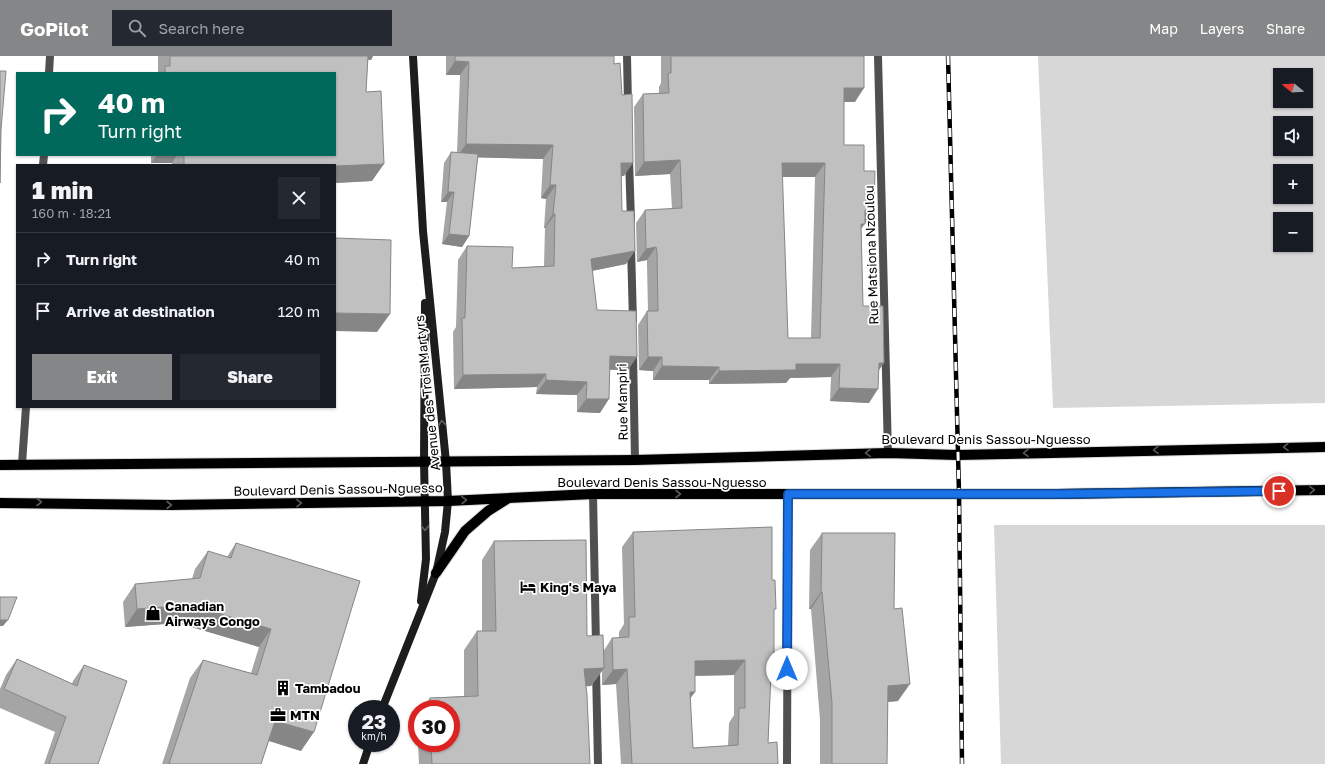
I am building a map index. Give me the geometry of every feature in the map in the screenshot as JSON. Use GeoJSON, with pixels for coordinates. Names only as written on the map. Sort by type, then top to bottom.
{"type":"FeatureCollection","features":[{"type":"Feature","properties":{"kind":"main road","name":"Avenue des Trois Martyrs"},"geometry":{"type":"LineString","coordinates":[[386,700],[436,573],[445,532],[448,501],[446,462],[426,264],[419,177],[413,56]]}},
{"type":"Feature","properties":{"kind":"main road","name":"Avenue des Trois Martyrs"},"geometry":{"type":"LineString","coordinates":[[420,612],[426,559],[424,461],[426,264]]}},
{"type":"Feature","properties":{"kind":"main road","name":"Boulevard Denis Sassou-Nguesso"},"geometry":{"type":"LineString","coordinates":[[0,465],[635,460],[888,453],[965,454],[1325,446]]}},
{"type":"Feature","properties":{"kind":"main road","name":"Boulevard Denis Sassou-Nguesso"},"geometry":{"type":"LineString","coordinates":[[0,503],[171,505],[425,500],[448,501],[593,494],[1056,494],[1325,490]]}},
{"type":"Feature","properties":{"kind":"main road"},"geometry":{"type":"LineString","coordinates":[[436,573],[465,531],[488,511],[508,498]]}},
{"type":"Feature","properties":{"kind":"main road"},"geometry":{"type":"LineString","coordinates":[[363,764],[367,752]]}},
{"type":"Feature","properties":{"kind":"street"},"geometry":{"type":"LineString","coordinates":[[49,72],[50,56]]}},
{"type":"Feature","properties":{"kind":"street"},"geometry":{"type":"LineString","coordinates":[[627,56],[628,110]]}},
{"type":"Feature","properties":{"kind":"street","name":"Rue Matsiona Nzoulou"},"geometry":{"type":"LineString","coordinates":[[878,56],[888,453]]}},
{"type":"Feature","properties":{"kind":"street","name":"Rue Mampiri"},"geometry":{"type":"LineString","coordinates":[[629,150],[635,460]]}},
{"type":"Feature","properties":{"kind":"street"},"geometry":{"type":"LineString","coordinates":[[22,464],[26,408]]}},
{"type":"Feature","properties":{"kind":"street"},"geometry":{"type":"LineString","coordinates":[[593,494],[598,764]]}},
{"type":"Feature","properties":{"kind":"street"},"geometry":{"type":"LineString","coordinates":[[787,764],[788,494]]}},
{"type":"Feature","properties":{"kind":"shaded area"},"geometry":{"type":"Polygon","coordinates":[[[1038,56],[1325,56],[1325,403],[1053,408],[1038,56]]]}},
{"type":"Feature","properties":{"kind":"shaded area"},"geometry":{"type":"Polygon","coordinates":[[[994,525],[1325,525],[1325,764],[1001,764],[994,525]]]}},
{"type":"Feature","properties":{"kind":"building"},"geometry":{"type":"Polygon","coordinates":[[[170,56],[368,56],[366,92],[381,91],[384,164],[336,166],[336,164],[184,164],[184,156],[336,156],[336,72],[165,72],[165,66],[170,66],[170,56]]]}},
{"type":"Feature","properties":{"kind":"building"},"geometry":{"type":"Polygon","coordinates":[[[455,56],[614,56],[614,64],[620,63],[622,95],[632,94],[633,163],[621,163],[622,211],[634,211],[635,251],[591,259],[597,310],[636,311],[637,357],[610,356],[609,399],[586,399],[587,382],[546,380],[546,374],[463,375],[462,318],[465,318],[467,246],[513,247],[512,268],[554,266],[555,214],[553,214],[556,185],[550,185],[553,145],[466,144],[469,62],[455,61],[455,56]]]}},
{"type":"Feature","properties":{"kind":"building"},"geometry":{"type":"Polygon","coordinates":[[[671,56],[864,56],[864,88],[844,88],[844,145],[864,145],[864,171],[875,171],[874,211],[865,210],[865,224],[861,224],[863,306],[883,306],[884,363],[879,363],[878,389],[839,388],[840,364],[796,364],[796,370],[719,371],[719,367],[662,366],[662,357],[648,357],[647,311],[658,311],[657,252],[656,247],[646,249],[645,210],[682,208],[680,160],[644,162],[643,94],[669,93],[668,73],[671,73],[671,56]],[[782,163],[788,338],[820,338],[825,163],[782,163]]]}},
{"type":"Feature","properties":{"kind":"building"},"geometry":{"type":"Polygon","coordinates":[[[0,71],[6,71],[1,130],[0,183],[0,71]]]}},
{"type":"Feature","properties":{"kind":"building"},"geometry":{"type":"Polygon","coordinates":[[[451,152],[478,154],[469,236],[449,234],[454,192],[448,192],[451,152]]]}},
{"type":"Feature","properties":{"kind":"building"},"geometry":{"type":"Polygon","coordinates":[[[336,238],[391,240],[390,314],[336,313],[336,238]]]}},
{"type":"Feature","properties":{"kind":"building"},"geometry":{"type":"Polygon","coordinates":[[[772,527],[772,580],[775,580],[776,609],[774,609],[774,673],[771,673],[768,743],[777,742],[778,764],[632,764],[627,669],[613,670],[612,638],[629,637],[629,617],[635,617],[633,532],[772,527]],[[745,660],[695,661],[695,692],[690,692],[693,748],[738,745],[739,708],[745,708],[745,660]]]}},
{"type":"Feature","properties":{"kind":"building"},"geometry":{"type":"Polygon","coordinates":[[[822,533],[895,533],[894,609],[902,608],[910,684],[888,686],[887,764],[832,764],[832,703],[821,592],[822,533]]]}},
{"type":"Feature","properties":{"kind":"building"},"geometry":{"type":"Polygon","coordinates":[[[586,540],[587,636],[603,635],[604,668],[584,669],[587,695],[590,764],[432,764],[431,752],[460,752],[460,700],[430,700],[430,698],[478,696],[477,631],[496,631],[494,541],[586,540]]]}},
{"type":"Feature","properties":{"kind":"building"},"geometry":{"type":"Polygon","coordinates":[[[236,543],[360,581],[314,732],[275,721],[261,764],[169,764],[203,660],[257,675],[271,629],[191,605],[137,609],[135,584],[200,578],[208,551],[231,558],[236,543]]]}},
{"type":"Feature","properties":{"kind":"building"},"geometry":{"type":"Polygon","coordinates":[[[0,597],[17,597],[8,620],[0,620],[0,597]]]}},
{"type":"Feature","properties":{"kind":"building"},"geometry":{"type":"Polygon","coordinates":[[[17,659],[77,686],[84,665],[127,681],[98,764],[49,764],[66,717],[4,689],[17,659]]]}},
{"type":"Feature","properties":{"kind":"railway"},"geometry":{"type":"LineString","coordinates":[[948,56],[959,493],[962,764]]}},
{"type":"Feature","properties":{"kind":"place","name":"King's Maya"},"geometry":{"type":"Point","coordinates":[528,587]}},
{"type":"Feature","properties":{"kind":"place","name":"Canadian Airways Congo"},"geometry":{"type":"Point","coordinates":[153,613]}},
{"type":"Feature","properties":{"kind":"place","name":"Tambadou"},"geometry":{"type":"Point","coordinates":[283,688]}},
{"type":"Feature","properties":{"kind":"place","name":"MTN"},"geometry":{"type":"Point","coordinates":[278,715]}},
{"type":"Feature","properties":{"kind":"route"},"geometry":{"type":"LineString","coordinates":[[787,669],[788,494],[1056,494],[1279,491]]}}]}
